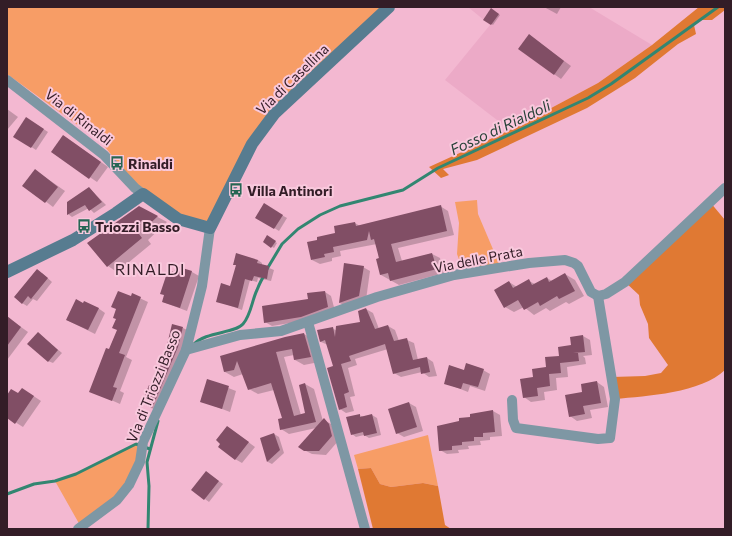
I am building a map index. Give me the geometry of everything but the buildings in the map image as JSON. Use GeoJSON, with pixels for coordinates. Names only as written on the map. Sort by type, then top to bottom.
{"type":"FeatureCollection","features":[{"type":"Feature","properties":{"kind":"street","name":"Via di Casellina"},"geometry":{"type":"LineString","coordinates":[[210,228],[252,144],[275,113],[389,7]]}},
{"type":"Feature","properties":{"kind":"street","name":"Via di Rinaldi"},"geometry":{"type":"LineString","coordinates":[[7,80],[104,155],[135,188],[143,194],[178,219],[210,228]]}},
{"type":"Feature","properties":{"kind":"street"},"geometry":{"type":"LineString","coordinates":[[512,400],[513,420],[516,428],[598,439],[610,438],[615,399],[598,296],[606,294],[625,282],[725,188]]}},
{"type":"Feature","properties":{"kind":"street"},"geometry":{"type":"LineString","coordinates":[[7,272],[73,240],[143,194]]}},
{"type":"Feature","properties":{"kind":"street","name":"Via di Triozzi Basso"},"geometry":{"type":"LineString","coordinates":[[78,529],[117,500],[129,485],[140,462],[143,442],[186,350],[202,286],[210,228]]}},
{"type":"Feature","properties":{"kind":"street","name":"Via delle Prata"},"geometry":{"type":"LineString","coordinates":[[186,350],[240,335],[281,331],[377,297],[454,275],[529,263],[565,260],[574,263],[578,266],[591,292],[598,296]]}},
{"type":"Feature","properties":{"kind":"street"},"geometry":{"type":"LineString","coordinates":[[308,322],[365,529]]}},
{"type":"Feature","properties":{"kind":"shaded area"},"geometry":{"type":"Polygon","coordinates":[[[7,7],[389,7],[275,113],[210,228],[178,219],[143,194],[101,142],[7,74],[7,7]]]}},
{"type":"Feature","properties":{"kind":"shaded area"},"geometry":{"type":"Polygon","coordinates":[[[468,7],[589,7],[652,45],[598,83],[510,130],[445,80],[490,25],[468,7]]]}},
{"type":"Feature","properties":{"kind":"shaded area"},"geometry":{"type":"Polygon","coordinates":[[[699,7],[725,7],[725,10],[712,20],[700,20],[694,25],[696,34],[678,44],[635,78],[587,108],[477,160],[443,169],[449,175],[441,178],[429,167],[510,130],[598,83],[652,45],[699,7]]]}},
{"type":"Feature","properties":{"kind":"shaded area"},"geometry":{"type":"Polygon","coordinates":[[[477,200],[478,214],[501,268],[464,273],[457,254],[459,223],[455,202],[477,200]]]}},
{"type":"Feature","properties":{"kind":"shaded area"},"geometry":{"type":"Polygon","coordinates":[[[710,202],[725,220],[725,370],[715,378],[702,384],[673,392],[615,399],[612,377],[645,376],[661,373],[668,365],[649,338],[648,324],[640,305],[639,295],[625,282],[710,202]]]}},
{"type":"Feature","properties":{"kind":"shaded area"},"geometry":{"type":"Polygon","coordinates":[[[428,435],[438,486],[423,483],[391,487],[380,484],[371,468],[358,469],[354,455],[428,435]]]}},
{"type":"Feature","properties":{"kind":"shaded area"},"geometry":{"type":"Polygon","coordinates":[[[143,442],[129,485],[81,527],[55,481],[90,468],[136,444],[143,442]]]}},
{"type":"Feature","properties":{"kind":"shaded area"},"geometry":{"type":"Polygon","coordinates":[[[371,468],[380,484],[391,487],[423,483],[438,486],[445,525],[451,529],[373,529],[358,469],[371,468]]]}},
{"type":"Feature","properties":{"kind":"waterway","name":"Fosso di Rialdoli"},"geometry":{"type":"LineString","coordinates":[[267,269],[282,244],[298,229],[320,215],[340,206],[403,190],[438,168],[588,98],[611,84],[718,7]]}},
{"type":"Feature","properties":{"kind":"waterway"},"geometry":{"type":"LineString","coordinates":[[193,345],[205,337],[233,330],[243,324],[248,316],[255,294],[264,276]]}},
{"type":"Feature","properties":{"kind":"waterway"},"geometry":{"type":"LineString","coordinates":[[148,529],[149,486],[147,462],[158,421]]}},
{"type":"Feature","properties":{"kind":"waterway","name":"Fosso di Rialdoli"},"geometry":{"type":"LineString","coordinates":[[7,494],[34,484],[55,481],[76,474],[136,444],[150,449]]}},
{"type":"Feature","properties":{"kind":"place","name":"Rinaldi"},"geometry":{"type":"Point","coordinates":[117,163]}},
{"type":"Feature","properties":{"kind":"place","name":"Villa Antinori"},"geometry":{"type":"Point","coordinates":[236,190]}},
{"type":"Feature","properties":{"kind":"place","name":"Triozzi Basso"},"geometry":{"type":"Point","coordinates":[84,226]}},
{"type":"Feature","properties":{"kind":"district","name":"RINALDI"},"geometry":{"type":"Point","coordinates":[150,268]}}]}
